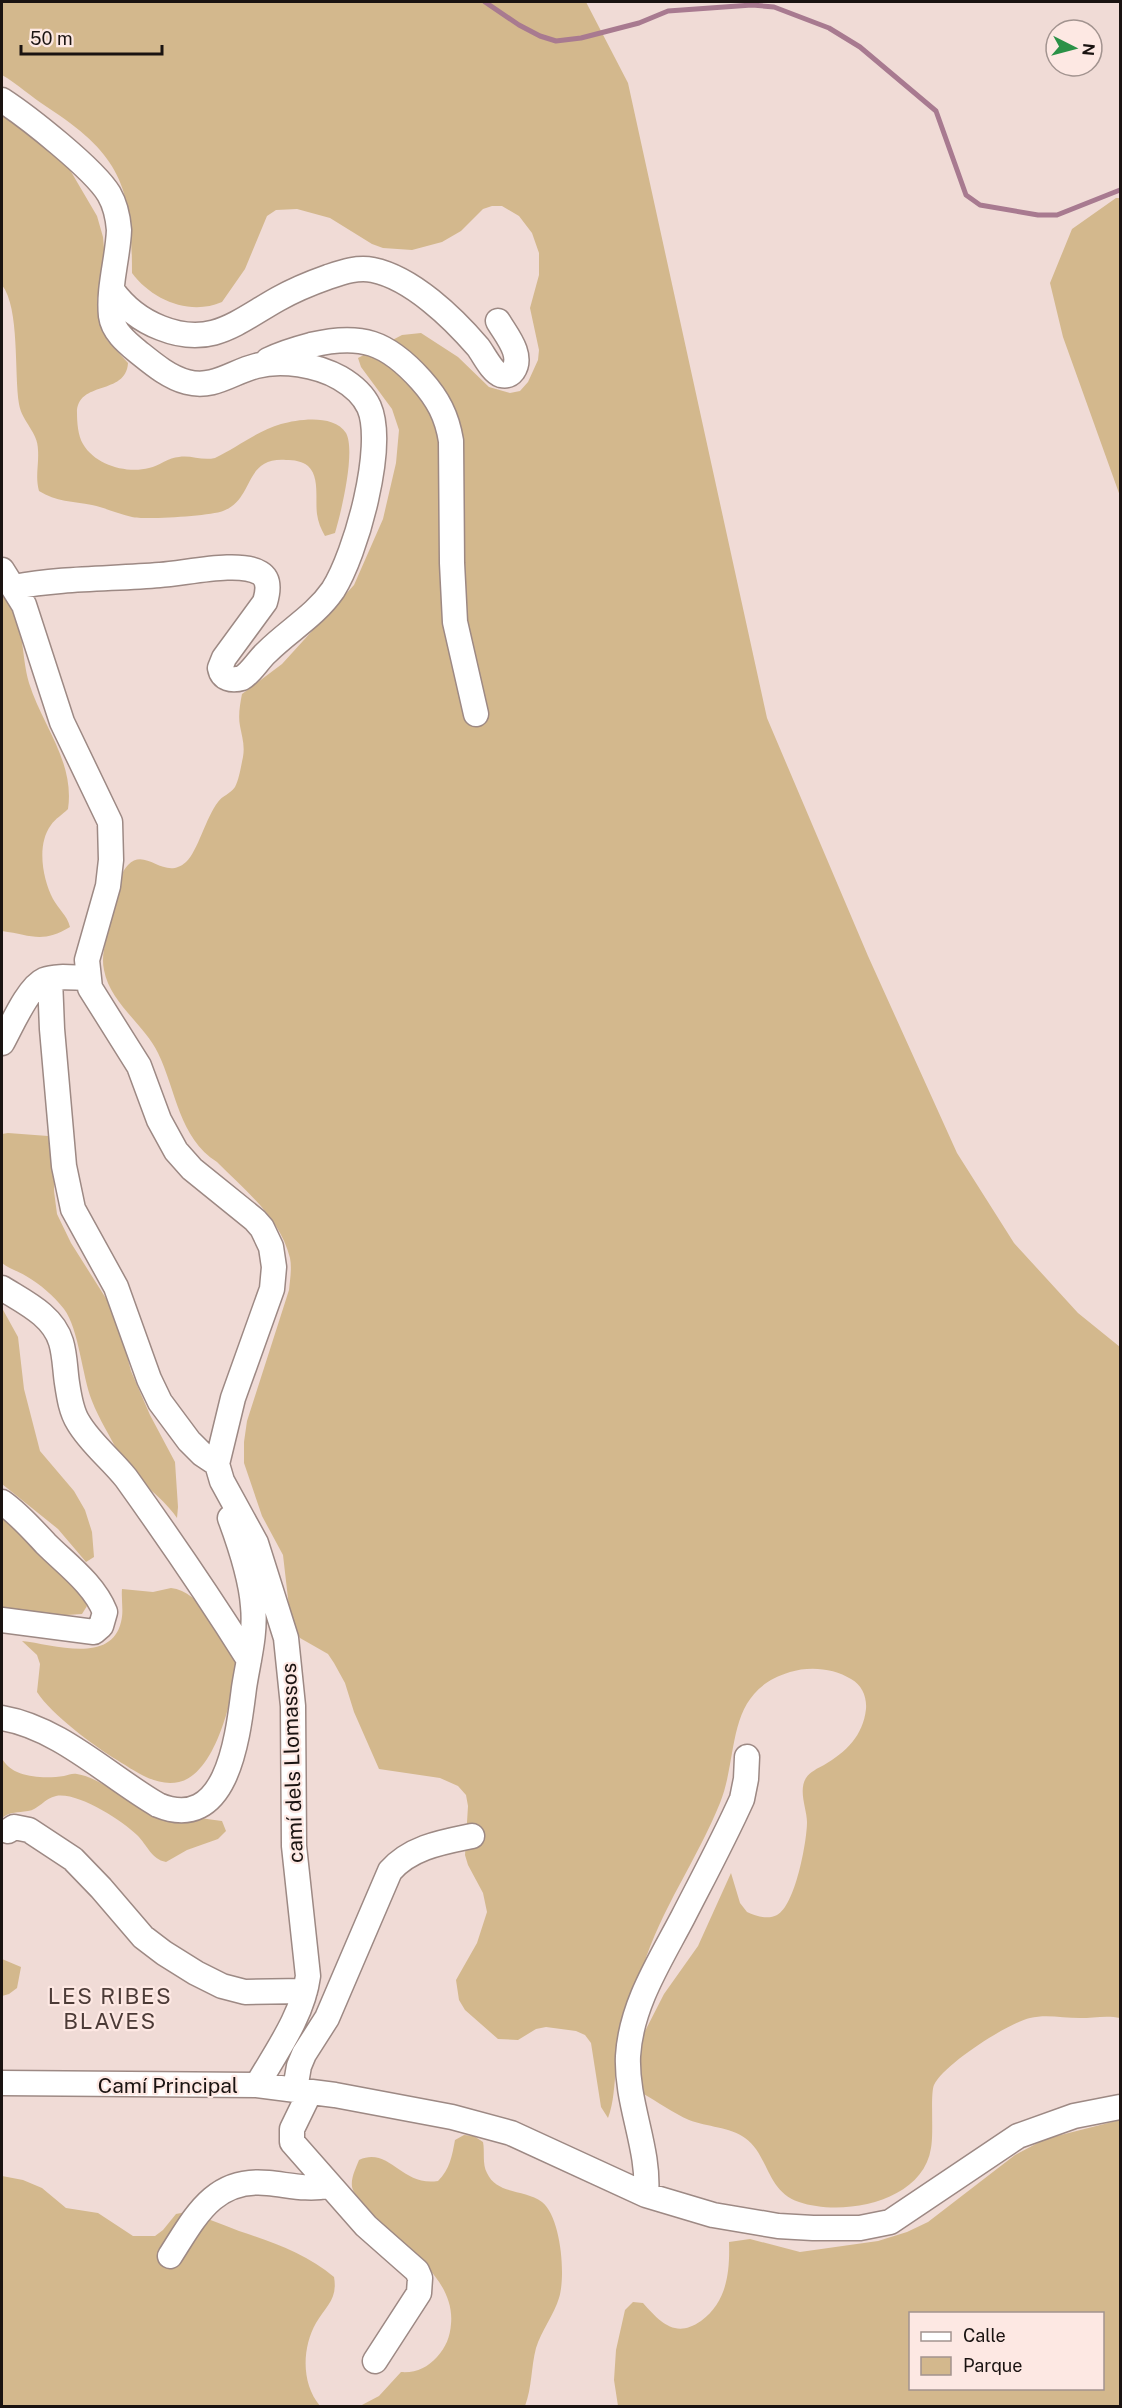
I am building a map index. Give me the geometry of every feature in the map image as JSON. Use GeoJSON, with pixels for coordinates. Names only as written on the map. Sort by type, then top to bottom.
{"type":"FeatureCollection","features":[{"type":"Feature","properties":{"kind":"street"},"geometry":{"type":"LineString","coordinates":[[2,100],[62,148],[108,192],[116,207],[119,230],[111,317],[117,331],[146,358],[189,383],[213,383],[291,350],[328,340],[362,341],[384,349],[401,360],[440,405],[446,416],[451,441],[452,564],[456,622],[476,714]]}},
{"type":"Feature","properties":{"kind":"street"},"geometry":{"type":"LineString","coordinates":[[112,290],[131,312],[144,320],[171,332],[196,336],[230,328],[289,293],[320,280],[348,271],[371,270],[410,286],[431,302],[473,342],[496,371],[505,375],[514,370],[517,358],[516,351],[498,321]]}},
{"type":"Feature","properties":{"kind":"street"},"geometry":{"type":"LineString","coordinates":[[8,579],[42,582],[222,569],[253,570],[267,581],[265,602],[224,658],[220,668],[221,673],[230,680],[247,675],[267,651],[310,617],[334,588],[356,535],[367,494],[375,445],[375,433],[369,408],[359,392],[350,385],[326,372],[302,366],[278,364],[255,366]]}},
{"type":"Feature","properties":{"kind":"street"},"geometry":{"type":"LineString","coordinates":[[2,1718],[24,1724],[57,1740],[169,1810],[187,1812],[199,1808],[211,1798],[228,1766],[237,1741],[254,1628],[252,1594],[223,1496],[219,1472],[233,1398],[272,1289],[274,1268],[271,1247],[262,1228],[192,1169],[176,1151],[159,1120],[139,1066],[95,998],[87,978],[88,951],[105,902],[110,876],[112,844],[110,822],[62,722],[29,619],[8,579]]}},
{"type":"Feature","properties":{"kind":"street"},"geometry":{"type":"LineString","coordinates":[[2,1043],[39,983],[50,979],[87,978]]}},
{"type":"Feature","properties":{"kind":"street"},"geometry":{"type":"LineString","coordinates":[[50,979],[64,1166],[72,1209],[116,1287],[149,1379],[160,1402],[189,1441],[219,1472]]}},
{"type":"Feature","properties":{"kind":"street"},"geometry":{"type":"LineString","coordinates":[[2,1288],[44,1316],[58,1333],[63,1348],[69,1395],[79,1424],[111,1459],[169,1537],[249,1660]]}},
{"type":"Feature","properties":{"kind":"street","name":"camí dels Llomassos"},"geometry":{"type":"LineString","coordinates":[[219,1472],[256,1543],[286,1638],[292,1683],[294,1846],[307,1960],[305,1991],[295,2017],[256,2085]]}},
{"type":"Feature","properties":{"kind":"street"},"geometry":{"type":"LineString","coordinates":[[2,1502],[29,1525],[85,1583],[105,1612],[101,1626],[94,1632],[2,1620]]}},
{"type":"Feature","properties":{"kind":"street"},"geometry":{"type":"LineString","coordinates":[[646,2195],[646,2170],[632,2102],[628,2067],[634,2022],[655,1968],[742,1799],[747,1757]]}},
{"type":"Feature","properties":{"kind":"street"},"geometry":{"type":"LineString","coordinates":[[8,1831],[14,1827],[29,1830],[73,1859],[143,1937],[208,1980],[235,1990],[256,1993],[285,1990],[305,1991]]}},
{"type":"Feature","properties":{"kind":"street"},"geometry":{"type":"LineString","coordinates":[[375,2361],[419,2293],[420,2278],[417,2271],[366,2226],[328,2186],[292,2142],[292,2129],[302,2091],[299,2066],[330,2010],[390,1871],[396,1863],[418,1850],[472,1836]]}},
{"type":"Feature","properties":{"kind":"street","name":"Camí Principal"},"geometry":{"type":"LineString","coordinates":[[2,2083],[256,2085],[335,2096],[452,2117],[511,2133],[646,2195],[705,2213],[768,2224],[839,2229],[871,2228],[898,2217],[973,2164],[1018,2136],[1074,2116],[1120,2107]]}},
{"type":"Feature","properties":{"kind":"street"},"geometry":{"type":"LineString","coordinates":[[170,2256],[208,2201],[232,2186],[249,2182],[309,2188],[328,2186]]}},
{"type":"Feature","properties":{"kind":"green space"},"geometry":{"type":"Polygon","coordinates":[[[2,2],[586,2],[628,83],[767,718],[868,956],[957,1153],[1014,1243],[1078,1313],[1120,1347],[1120,2018],[1048,2016],[1030,2018],[1007,2028],[963,2056],[940,2076],[934,2085],[932,2141],[925,2166],[913,2181],[897,2193],[878,2201],[858,2206],[837,2207],[817,2206],[788,2197],[780,2190],[753,2145],[745,2138],[739,2134],[689,2120],[642,2093],[638,2068],[642,2037],[664,1994],[698,1946],[731,1873],[740,1903],[747,1912],[762,1917],[777,1915],[789,1899],[799,1873],[806,1831],[804,1783],[814,1770],[846,1749],[857,1735],[866,1709],[866,1700],[861,1688],[851,1679],[837,1672],[821,1669],[797,1670],[769,1681],[754,1694],[744,1709],[720,1803],[659,1925],[643,1967],[621,2043],[613,2100],[608,2118],[601,2107],[591,2043],[585,2035],[576,2031],[546,2027],[536,2029],[518,2040],[498,2039],[465,2010],[459,2000],[456,1980],[477,1943],[487,1912],[483,1893],[465,1855],[468,1806],[466,1795],[458,1786],[440,1778],[379,1769],[354,1712],[345,1683],[334,1663],[328,1654],[300,1638],[295,1629],[289,1607],[283,1555],[262,1516],[244,1463],[247,1421],[289,1290],[290,1258],[270,1217],[250,1194],[194,1140],[186,1127],[158,1053],[152,1042],[113,993],[104,970],[104,950],[117,890],[124,870],[135,860],[142,859],[170,868],[178,867],[190,857],[214,808],[238,781],[244,753],[239,718],[242,694],[282,664],[354,585],[383,519],[396,463],[399,430],[392,409],[361,367],[358,358],[402,335],[421,333],[458,357],[489,387],[510,393],[520,391],[528,382],[538,360],[539,350],[530,308],[539,275],[539,253],[532,233],[519,216],[502,206],[492,206],[483,209],[461,231],[442,242],[412,250],[383,248],[372,244],[330,218],[297,209],[276,210],[267,216],[245,269],[222,302],[197,307],[172,303],[150,291],[132,273],[129,218],[125,195],[106,158],[92,141],[72,124],[2,75],[2,2]]]}},
{"type":"Feature","properties":{"kind":"green space"},"geometry":{"type":"Polygon","coordinates":[[[2,114],[63,158],[97,216],[103,237],[106,270],[97,299],[98,310],[107,340],[128,363],[125,373],[119,380],[93,391],[79,403],[77,413],[79,433],[88,451],[112,466],[140,470],[175,457],[215,458],[264,430],[288,422],[325,420],[340,427],[346,433],[349,442],[346,482],[335,533],[325,536],[317,517],[316,488],[312,471],[303,463],[295,461],[272,461],[263,465],[233,505],[223,511],[205,514],[139,518],[92,505],[58,499],[39,491],[37,444],[19,404],[12,309],[2,285],[2,114]]]}},
{"type":"Feature","properties":{"kind":"green space"},"geometry":{"type":"Polygon","coordinates":[[[1116,198],[1120,198],[1120,496],[1063,337],[1050,283],[1072,229],[1116,198]]]}},
{"type":"Feature","properties":{"kind":"green space"},"geometry":{"type":"Polygon","coordinates":[[[2,580],[21,634],[29,683],[62,760],[69,792],[68,809],[46,833],[42,852],[49,891],[70,927],[44,937],[2,931],[2,580]]]}},
{"type":"Feature","properties":{"kind":"green space"},"geometry":{"type":"Polygon","coordinates":[[[2,1134],[48,1136],[55,1161],[54,1191],[57,1214],[71,1243],[107,1300],[123,1341],[131,1371],[150,1415],[175,1462],[177,1518],[132,1472],[101,1421],[89,1391],[77,1340],[64,1309],[36,1283],[2,1263],[2,1134]]]}},
{"type":"Feature","properties":{"kind":"green space"},"geometry":{"type":"Polygon","coordinates":[[[2,1308],[18,1337],[24,1389],[40,1451],[74,1491],[85,1510],[92,1532],[94,1557],[86,1562],[58,1529],[2,1484],[2,1308]]]}},
{"type":"Feature","properties":{"kind":"green space"},"geometry":{"type":"Polygon","coordinates":[[[2,1516],[12,1523],[83,1597],[87,1606],[82,1614],[52,1616],[2,1612],[2,1516]]]}},
{"type":"Feature","properties":{"kind":"green space"},"geometry":{"type":"Polygon","coordinates":[[[171,1588],[192,1597],[201,1606],[239,1659],[228,1710],[214,1748],[204,1764],[193,1775],[179,1782],[170,1783],[154,1780],[131,1769],[85,1738],[52,1710],[37,1692],[40,1664],[37,1655],[22,1641],[79,1649],[106,1644],[115,1635],[121,1622],[122,1589],[153,1592],[171,1588]]]}},
{"type":"Feature","properties":{"kind":"green space"},"geometry":{"type":"Polygon","coordinates":[[[2,1758],[13,1770],[29,1776],[83,1775],[114,1791],[156,1807],[222,1821],[226,1831],[218,1839],[187,1850],[166,1862],[153,1855],[137,1835],[121,1822],[99,1808],[76,1798],[56,1796],[32,1810],[11,1813],[2,1818],[2,1758]]]}},
{"type":"Feature","properties":{"kind":"green space"},"geometry":{"type":"Polygon","coordinates":[[[2,1959],[21,1967],[17,1988],[2,1996],[2,1959]]]}},
{"type":"Feature","properties":{"kind":"green space"},"geometry":{"type":"Polygon","coordinates":[[[1120,2120],[1120,2406],[618,2406],[614,2380],[616,2350],[625,2310],[633,2302],[643,2303],[669,2326],[683,2328],[692,2326],[710,2313],[722,2296],[729,2264],[729,2242],[750,2239],[800,2252],[878,2241],[907,2232],[928,2222],[1015,2155],[1045,2139],[1120,2120]]]}},
{"type":"Feature","properties":{"kind":"green space"},"geometry":{"type":"Polygon","coordinates":[[[464,2135],[474,2136],[483,2142],[485,2166],[492,2180],[497,2185],[542,2202],[554,2220],[558,2233],[562,2262],[561,2288],[557,2304],[536,2348],[525,2406],[360,2406],[379,2396],[401,2372],[416,2371],[433,2361],[449,2338],[451,2324],[450,2306],[433,2274],[355,2194],[352,2183],[359,2160],[370,2157],[379,2158],[414,2178],[438,2181],[448,2167],[455,2140],[464,2135]]]}},
{"type":"Feature","properties":{"kind":"green space"},"geometry":{"type":"Polygon","coordinates":[[[2,2176],[23,2180],[42,2188],[66,2208],[98,2213],[133,2236],[155,2236],[176,2214],[186,2212],[276,2244],[324,2269],[334,2277],[333,2297],[311,2333],[306,2354],[309,2387],[320,2406],[2,2406],[2,2176]]]}},
{"type":"Feature","properties":{"kind":"waterway"},"geometry":{"type":"LineString","coordinates":[[485,2],[519,25],[556,41],[581,38],[639,23],[668,11],[752,5],[774,7],[829,28],[860,47],[936,111],[966,195],[980,205],[1038,215],[1057,215],[1120,190]]}},
{"type":"Feature","properties":{"kind":"district","name":"LES RIBES BLAVES"},"geometry":{"type":"Point","coordinates":[110,2009]}}]}
